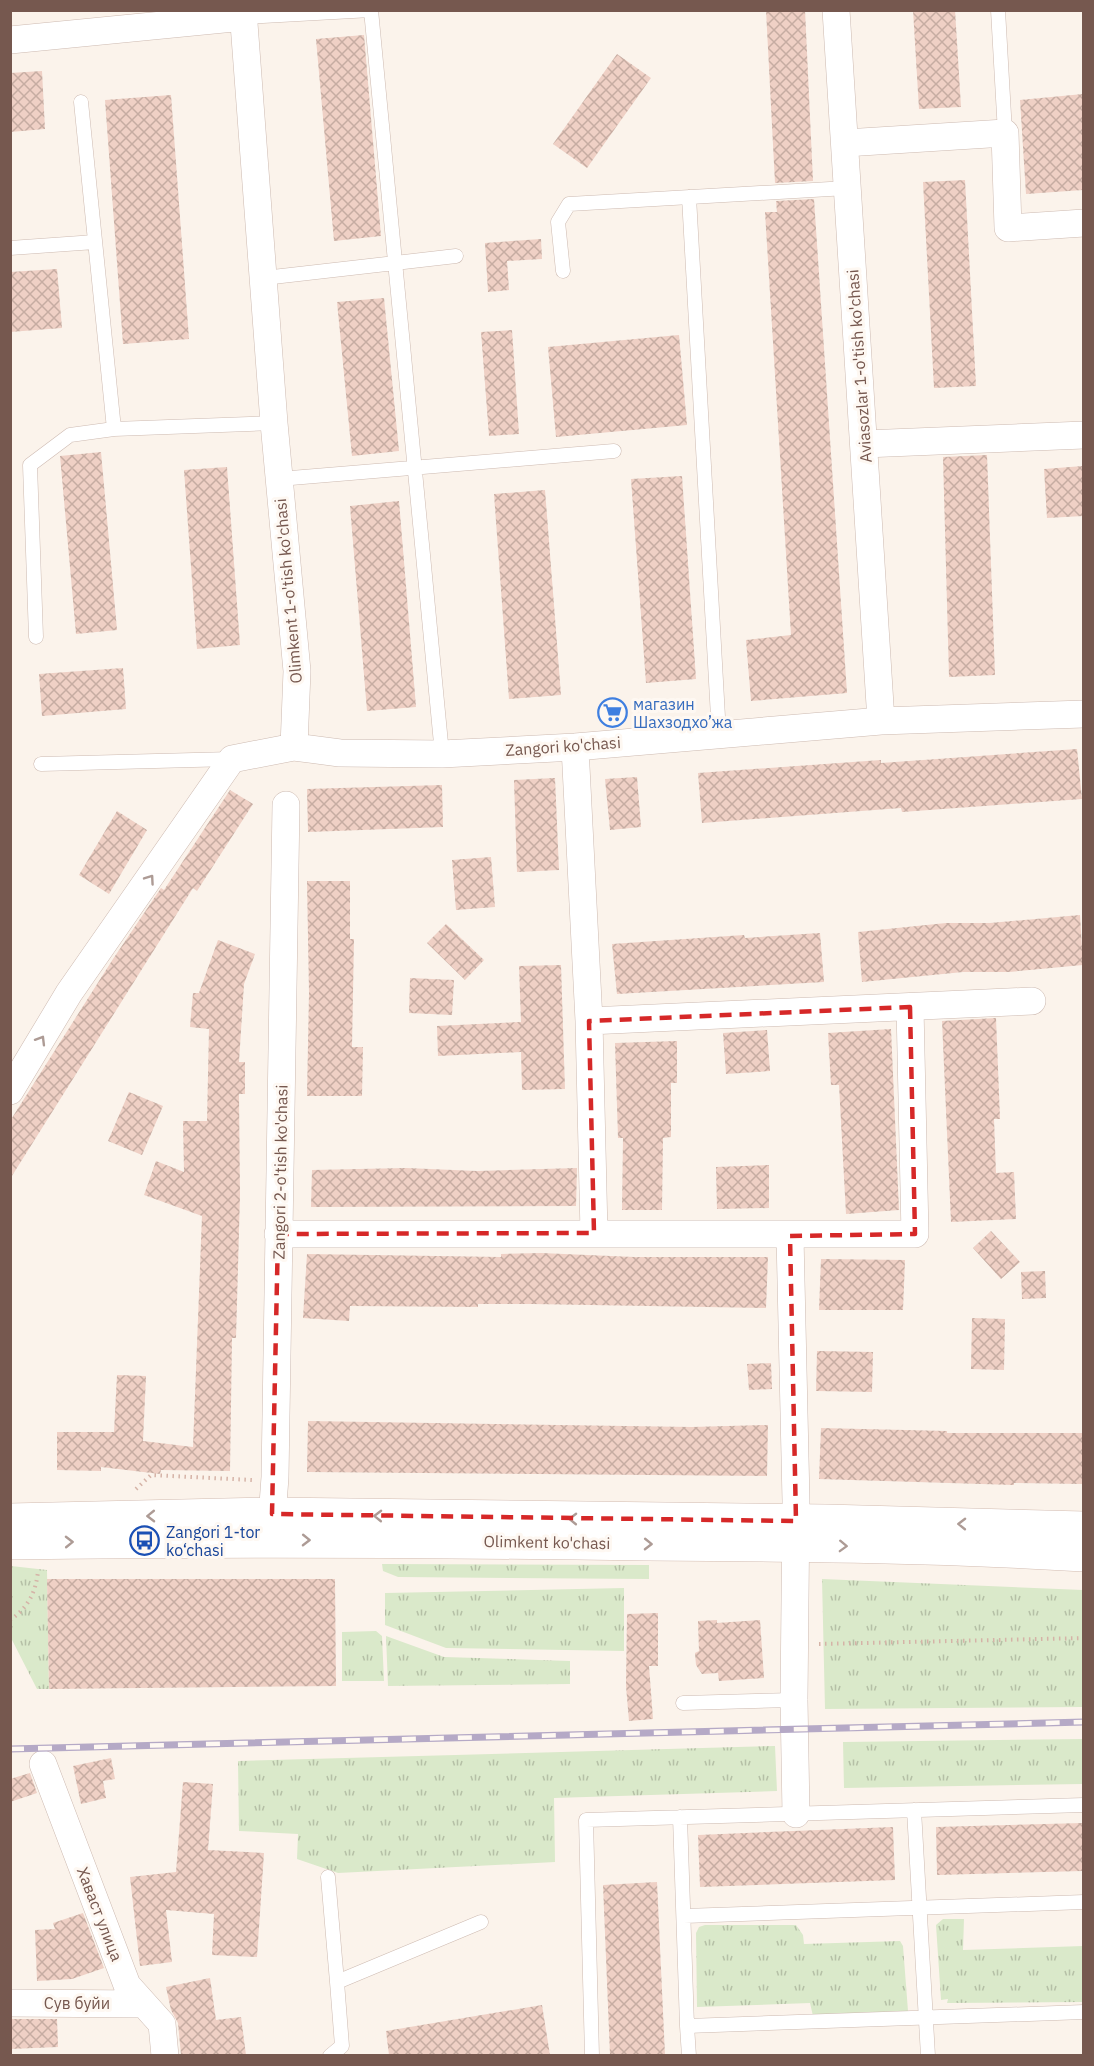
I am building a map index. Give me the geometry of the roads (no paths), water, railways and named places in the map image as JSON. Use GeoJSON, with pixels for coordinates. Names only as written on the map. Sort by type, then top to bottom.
{"type":"FeatureCollection","features":[{"type":"Feature","properties":{"kind":"main road","name":"Olimkent ko'chasi"},"geometry":{"type":"LineString","coordinates":[[10,1520],[271,1527],[796,1533],[1083,1528]]}},
{"type":"Feature","properties":{"kind":"main road","name":"Olimkent ko'chasi"},"geometry":{"type":"LineString","coordinates":[[10,1543],[271,1527]]}},
{"type":"Feature","properties":{"kind":"main road","name":"Olimkent ko'chasi"},"geometry":{"type":"LineString","coordinates":[[796,1533],[1083,1555]]}},
{"type":"Feature","properties":{"kind":"street","name":"Aviasozlar 1-o'tish ko'chasi"},"geometry":{"type":"LineString","coordinates":[[836,10],[881,721]]}},
{"type":"Feature","properties":{"kind":"street"},"geometry":{"type":"LineString","coordinates":[[10,40],[244,14]]}},
{"type":"Feature","properties":{"kind":"street","name":"Olimkent 1-o'tish ko'chasi"},"geometry":{"type":"LineString","coordinates":[[244,14],[274,423],[297,671],[294,747]]}},
{"type":"Feature","properties":{"kind":"street"},"geometry":{"type":"LineString","coordinates":[[845,143],[1005,133],[1008,228],[1083,223]]}},
{"type":"Feature","properties":{"kind":"street"},"geometry":{"type":"LineString","coordinates":[[864,444],[1083,435]]}},
{"type":"Feature","properties":{"kind":"street","name":"Zangori ko'chasi"},"geometry":{"type":"LineString","coordinates":[[294,747],[340,753],[442,754],[575,747],[881,721],[1083,714]]}},
{"type":"Feature","properties":{"kind":"street"},"geometry":{"type":"LineString","coordinates":[[10,1091],[69,993],[232,759],[294,747]]}},
{"type":"Feature","properties":{"kind":"street"},"geometry":{"type":"LineString","coordinates":[[575,747],[589,1021],[594,1233]]}},
{"type":"Feature","properties":{"kind":"street","name":"Zangori 2-o'tish ko'chasi"},"geometry":{"type":"LineString","coordinates":[[271,1527],[275,1477],[286,805]]}},
{"type":"Feature","properties":{"kind":"street"},"geometry":{"type":"LineString","coordinates":[[589,1021],[1032,1001]]}},
{"type":"Feature","properties":{"kind":"street"},"geometry":{"type":"LineString","coordinates":[[278,1234],[594,1233],[790,1236],[915,1234],[910,1007]]}},
{"type":"Feature","properties":{"kind":"street"},"geometry":{"type":"LineString","coordinates":[[790,1236],[796,1533],[794,1700],[796,1814]]}},
{"type":"Feature","properties":{"kind":"street","name":"Хаваст улица"},"geometry":{"type":"LineString","coordinates":[[43,1764],[127,1985],[162,2024],[165,2055]]}},
{"type":"Feature","properties":{"kind":"street","name":"Сув буйи"},"geometry":{"type":"LineString","coordinates":[[10,2003],[143,2004]]}},
{"type":"Feature","properties":{"kind":"lane"},"geometry":{"type":"LineString","coordinates":[[998,10],[1005,133]]}},
{"type":"Feature","properties":{"kind":"lane"},"geometry":{"type":"LineString","coordinates":[[244,14],[371,11],[442,754]]}},
{"type":"Feature","properties":{"kind":"lane"},"geometry":{"type":"LineString","coordinates":[[81,102],[114,429]]}},
{"type":"Feature","properties":{"kind":"lane"},"geometry":{"type":"LineString","coordinates":[[563,271],[558,222],[569,204],[847,188]]}},
{"type":"Feature","properties":{"kind":"lane"},"geometry":{"type":"LineString","coordinates":[[689,197],[719,735]]}},
{"type":"Feature","properties":{"kind":"lane"},"geometry":{"type":"LineString","coordinates":[[10,248],[95,243]]}},
{"type":"Feature","properties":{"kind":"lane"},"geometry":{"type":"LineString","coordinates":[[264,278],[456,256]]}},
{"type":"Feature","properties":{"kind":"lane"},"geometry":{"type":"LineString","coordinates":[[36,637],[30,465],[70,435],[114,429],[274,423]]}},
{"type":"Feature","properties":{"kind":"lane"},"geometry":{"type":"LineString","coordinates":[[279,479],[614,451]]}},
{"type":"Feature","properties":{"kind":"lane"},"geometry":{"type":"LineString","coordinates":[[41,764],[232,759]]}},
{"type":"Feature","properties":{"kind":"lane"},"geometry":{"type":"LineString","coordinates":[[683,1703],[794,1700]]}},
{"type":"Feature","properties":{"kind":"lane"},"geometry":{"type":"LineString","coordinates":[[592,2055],[586,1820],[1083,1805]]}},
{"type":"Feature","properties":{"kind":"lane"},"geometry":{"type":"LineString","coordinates":[[914,1810],[928,2055]]}},
{"type":"Feature","properties":{"kind":"lane"},"geometry":{"type":"LineString","coordinates":[[680,1817],[689,2055]]}},
{"type":"Feature","properties":{"kind":"lane"},"geometry":{"type":"LineString","coordinates":[[328,1876],[342,2046],[330,2055]]}},
{"type":"Feature","properties":{"kind":"lane"},"geometry":{"type":"LineString","coordinates":[[684,1916],[1083,1902]]}},
{"type":"Feature","properties":{"kind":"lane"},"geometry":{"type":"LineString","coordinates":[[337,1982],[482,1922]]}},
{"type":"Feature","properties":{"kind":"lane"},"geometry":{"type":"LineString","coordinates":[[687,2026],[1083,2012]]}},
{"type":"Feature","properties":{"kind":"railway"},"geometry":{"type":"LineString","coordinates":[[10,1749],[1084,1722]]}},
{"type":"Feature","properties":{"kind":"place","name":"магазин Шахзодхо’жа"},"geometry":{"type":"Point","coordinates":[612,713]}},
{"type":"Feature","properties":{"kind":"place","name":"Zangori 1-tor ko‘chasi"},"geometry":{"type":"Point","coordinates":[145,1541]}}]}
